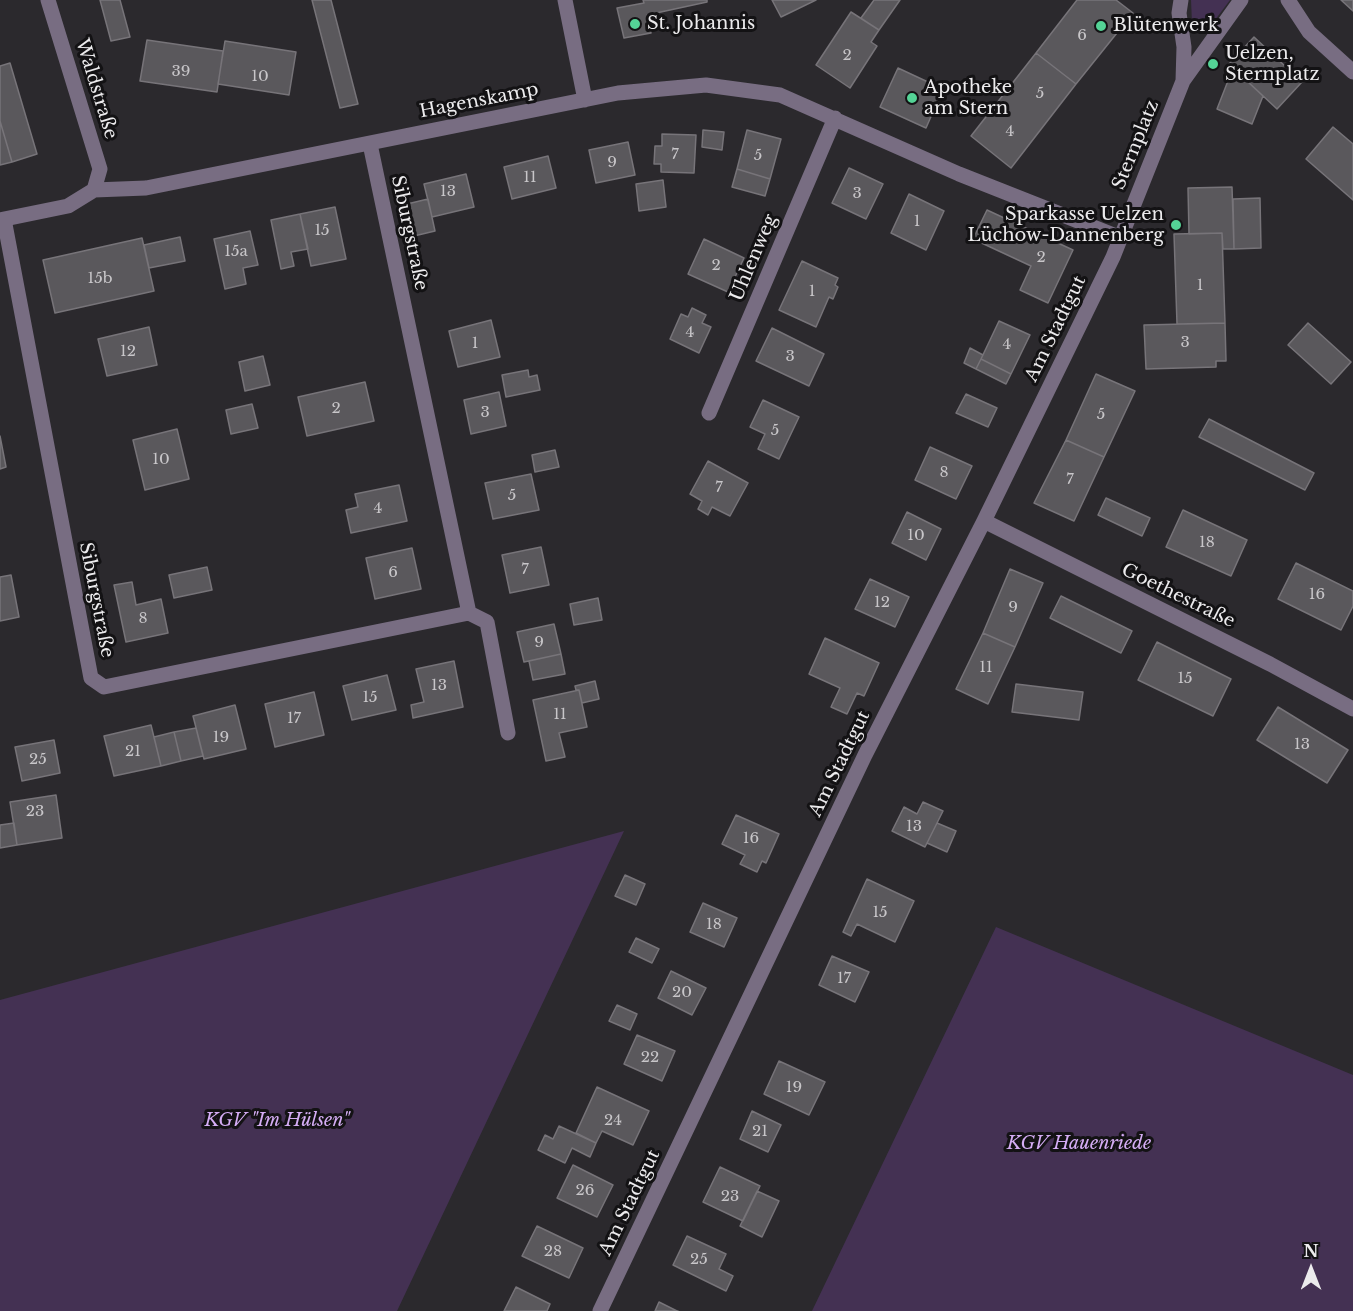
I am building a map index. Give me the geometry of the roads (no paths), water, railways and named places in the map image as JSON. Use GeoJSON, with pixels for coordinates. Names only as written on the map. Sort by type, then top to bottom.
{"type":"FeatureCollection","features":[{"type":"Feature","properties":{"kind":"street","name":"Waldstraße"},"geometry":{"type":"LineString","coordinates":[[48,0],[100,169],[94,190]]}},
{"type":"Feature","properties":{"kind":"street"},"geometry":{"type":"LineString","coordinates":[[565,0],[585,100]]}},
{"type":"Feature","properties":{"kind":"street","name":"Sternplatz"},"geometry":{"type":"LineString","coordinates":[[1121,238],[1183,81],[1184,47],[1179,13],[1180,0]]}},
{"type":"Feature","properties":{"kind":"street"},"geometry":{"type":"LineString","coordinates":[[1183,81],[1241,0]]}},
{"type":"Feature","properties":{"kind":"street"},"geometry":{"type":"LineString","coordinates":[[1288,0],[1308,32],[1353,72]]}},
{"type":"Feature","properties":{"kind":"street","name":"Hagenskamp"},"geometry":{"type":"LineString","coordinates":[[2,219],[68,206],[94,190],[146,188],[618,93],[706,85],[780,95],[959,174],[1121,238]]}},
{"type":"Feature","properties":{"kind":"street","name":"Uhlenweg"},"geometry":{"type":"LineString","coordinates":[[709,413],[835,118]]}},
{"type":"Feature","properties":{"kind":"street","name":"Siburgstraße"},"geometry":{"type":"LineString","coordinates":[[2,219],[91,678],[104,687],[469,613],[370,144]]}},
{"type":"Feature","properties":{"kind":"street","name":"Am Stadtgut"},"geometry":{"type":"LineString","coordinates":[[600,1311],[865,755],[984,522],[1121,238]]}},
{"type":"Feature","properties":{"kind":"street","name":"Goethestraße"},"geometry":{"type":"LineString","coordinates":[[984,522],[1270,664],[1353,709]]}},
{"type":"Feature","properties":{"kind":"street"},"geometry":{"type":"LineString","coordinates":[[469,613],[487,622],[508,733]]}},
{"type":"Feature","properties":{"kind":"place","name":"St. Johannis"},"geometry":{"type":"Point","coordinates":[635,24]}},
{"type":"Feature","properties":{"kind":"place","name":"Blütenwerk"},"geometry":{"type":"Point","coordinates":[1101,26]}},
{"type":"Feature","properties":{"kind":"place","name":"Uelzen, Sternplatz"},"geometry":{"type":"Point","coordinates":[1213,64]}},
{"type":"Feature","properties":{"kind":"place","name":"Apotheke am Stern"},"geometry":{"type":"Point","coordinates":[912,98]}},
{"type":"Feature","properties":{"kind":"place","name":"Sparkasse Uelzen Lüchow-Dannenberg"},"geometry":{"type":"Point","coordinates":[1176,225]}},
{"type":"Feature","properties":{"kind":"park label","name":"KGV \"Im Hülsen\""},"geometry":{"type":"Point","coordinates":[277,1121]}},
{"type":"Feature","properties":{"kind":"park label","name":"KGV Hauenriede"},"geometry":{"type":"Point","coordinates":[1079,1144]}}]}
